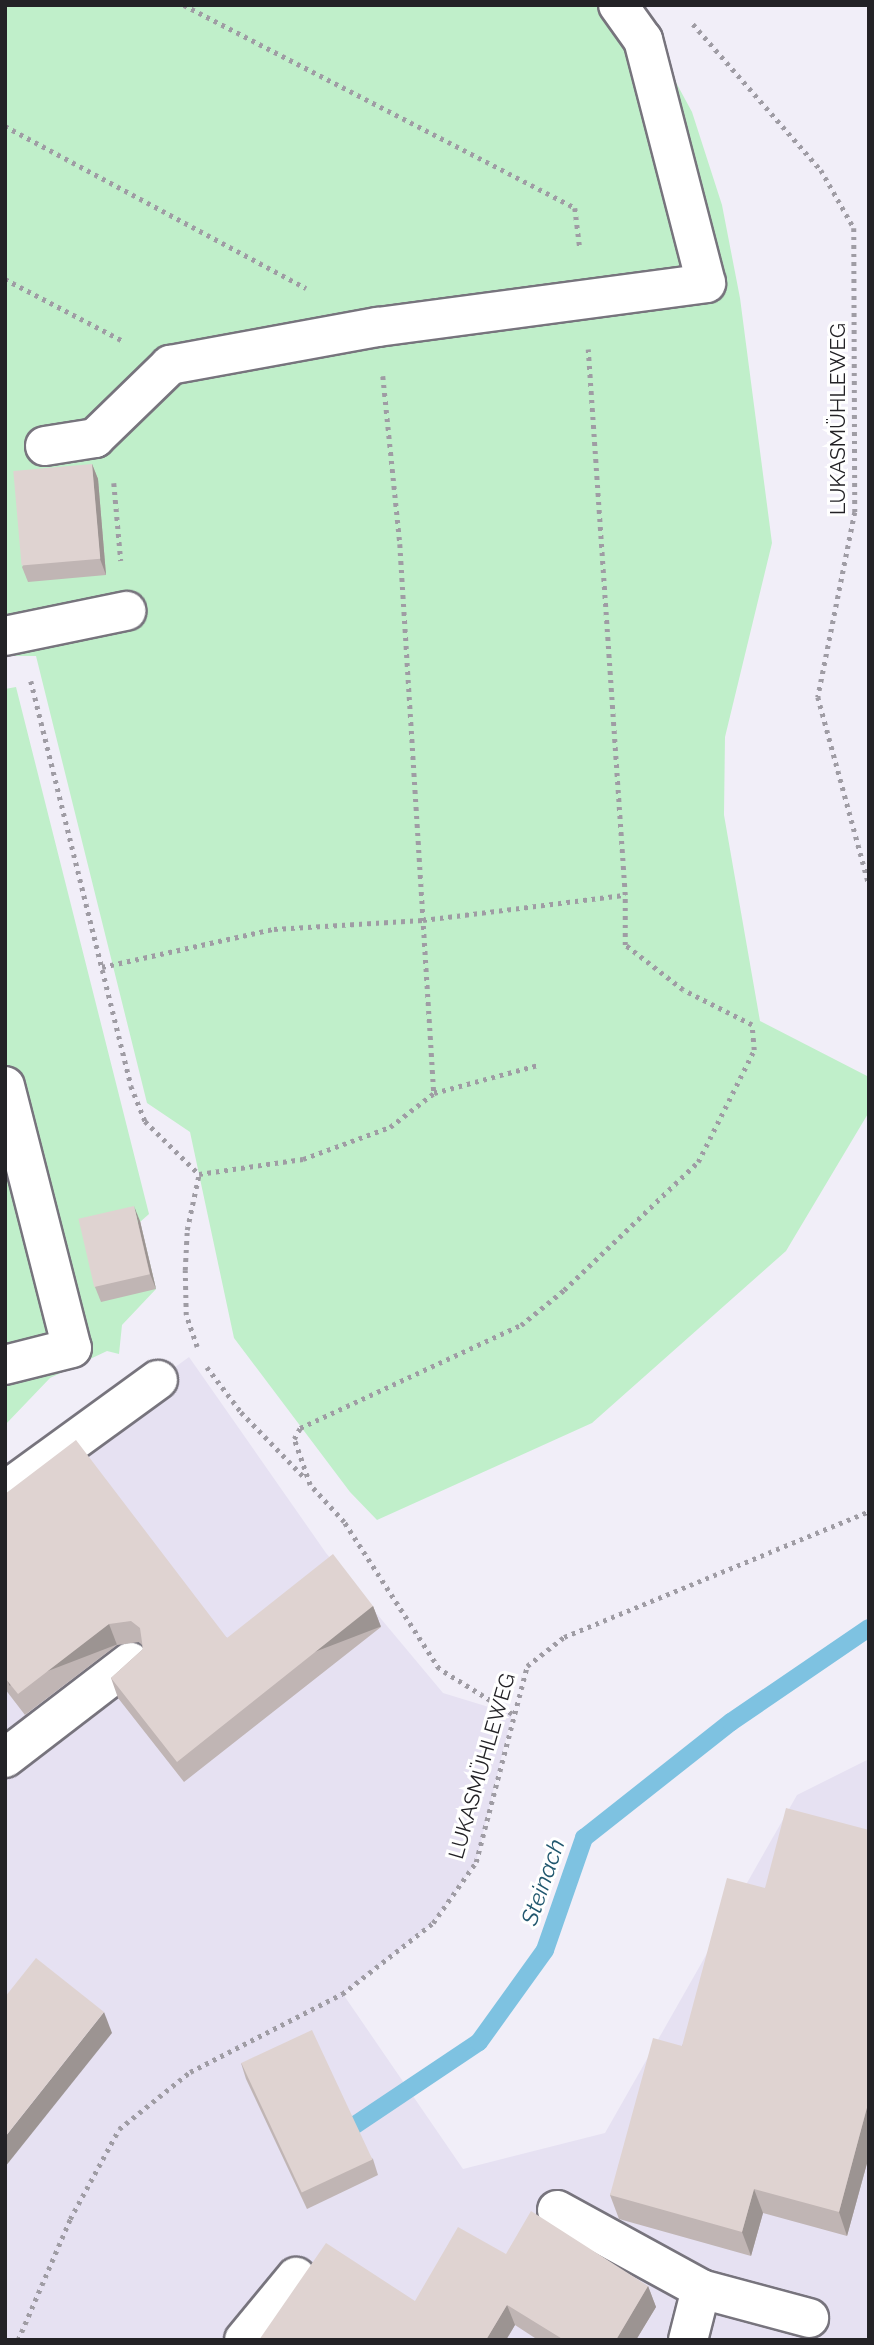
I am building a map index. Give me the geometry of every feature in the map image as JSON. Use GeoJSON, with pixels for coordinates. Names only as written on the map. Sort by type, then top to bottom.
{"type":"FeatureCollection","features":[{"type":"Feature","properties":{"kind":"lane"},"geometry":{"type":"LineString","coordinates":[[45,446],[95,438],[170,365],[378,327],[706,283],[643,40],[618,5]]}},
{"type":"Feature","properties":{"kind":"lane"},"geometry":{"type":"LineString","coordinates":[[13,635],[127,611]]}},
{"type":"Feature","properties":{"kind":"lane"},"geometry":{"type":"LineString","coordinates":[[5,1086],[72,1348],[5,1365]]}},
{"type":"Feature","properties":{"kind":"lane"},"geometry":{"type":"LineString","coordinates":[[5,1491],[158,1380]]}},
{"type":"Feature","properties":{"kind":"lane"},"geometry":{"type":"LineString","coordinates":[[5,1758],[130,1662]]}},
{"type":"Feature","properties":{"kind":"lane"},"geometry":{"type":"LineString","coordinates":[[557,2210],[701,2289],[809,2318]]}},
{"type":"Feature","properties":{"kind":"lane"},"geometry":{"type":"LineString","coordinates":[[244,2340],[296,2277]]}},
{"type":"Feature","properties":{"kind":"lane"},"geometry":{"type":"LineString","coordinates":[[688,2340],[701,2289]]}},
{"type":"Feature","properties":{"kind":"path"},"geometry":{"type":"LineString","coordinates":[[184,5],[575,208],[585,299],[625,895],[625,945],[683,990],[752,1025],[754,1050],[698,1162],[521,1325],[300,1428],[294,1439],[310,1484]]}},
{"type":"Feature","properties":{"kind":"path","name":"LUKASMÜHLEWEG"},"geometry":{"type":"LineString","coordinates":[[685,16],[821,170],[854,228],[855,512],[818,697],[869,886]]}},
{"type":"Feature","properties":{"kind":"path"},"geometry":{"type":"LineString","coordinates":[[5,125],[378,327],[400,544],[434,1093]]}},
{"type":"Feature","properties":{"kind":"path"},"geometry":{"type":"LineString","coordinates":[[5,279],[170,365]]}},
{"type":"Feature","properties":{"kind":"path"},"geometry":{"type":"LineString","coordinates":[[95,438],[111,456],[127,611]]}},
{"type":"Feature","properties":{"kind":"path"},"geometry":{"type":"LineString","coordinates":[[13,635],[131,1086],[145,1121],[199,1174]]}},
{"type":"Feature","properties":{"kind":"path"},"geometry":{"type":"LineString","coordinates":[[102,967],[274,929],[423,920],[625,895]]}},
{"type":"Feature","properties":{"kind":"path"},"geometry":{"type":"LineString","coordinates":[[199,1174],[303,1159],[390,1127],[434,1093],[538,1065]]}},
{"type":"Feature","properties":{"kind":"path"},"geometry":{"type":"LineString","coordinates":[[199,1174],[187,1230],[185,1270],[186,1315],[201,1358],[241,1412],[344,1522],[439,1669],[512,1714]]}},
{"type":"Feature","properties":{"kind":"path","name":"LUKASMÜHLEWEG"},"geometry":{"type":"LineString","coordinates":[[18,2340],[70,2219],[119,2129],[190,2072],[342,1994],[433,1923],[476,1862],[512,1714],[527,1666],[564,1636],[869,1511]]}},
{"type":"Feature","properties":{"kind":"shaded area"},"geometry":{"type":"Polygon","coordinates":[[[189,1357],[326,1553],[443,1693],[512,1714],[476,1862],[433,1923],[343,1994],[463,2169],[605,2133],[797,1795],[869,1759],[869,2340],[5,2340],[5,1491],[189,1357]]]}},
{"type":"Feature","properties":{"kind":"green space"},"geometry":{"type":"Polygon","coordinates":[[[5,5],[634,5],[692,112],[722,205],[740,298],[772,543],[725,737],[724,815],[760,1021],[869,1077],[869,1112],[786,1251],[592,1423],[377,1520],[350,1492],[234,1338],[190,1132],[147,1103],[36,656],[8,656],[5,646],[5,5]]]}},
{"type":"Feature","properties":{"kind":"green space"},"geometry":{"type":"Polygon","coordinates":[[[16,687],[149,1214],[140,1222],[156,1289],[122,1325],[119,1354],[107,1351],[50,1378],[5,1425],[5,689],[16,687]]]}},
{"type":"Feature","properties":{"kind":"building"},"geometry":{"type":"Polygon","coordinates":[[[92,464],[100,559],[22,566],[13,471],[92,464]]]}},
{"type":"Feature","properties":{"kind":"building"},"geometry":{"type":"Polygon","coordinates":[[[134,1206],[150,1274],[94,1287],[78,1219],[134,1206]]]}},
{"type":"Feature","properties":{"kind":"building"},"geometry":{"type":"Polygon","coordinates":[[[76,1440],[227,1638],[333,1554],[373,1606],[177,1762],[111,1678],[143,1649],[140,1628],[131,1621],[109,1624],[18,1694],[5,1678],[5,1494],[76,1440]]]}},
{"type":"Feature","properties":{"kind":"building"},"geometry":{"type":"Polygon","coordinates":[[[786,1808],[869,1830],[869,2100],[839,2212],[754,2189],[742,2232],[610,2195],[653,2038],[682,2046],[727,1878],[765,1888],[786,1808]]]}},
{"type":"Feature","properties":{"kind":"building"},"geometry":{"type":"Polygon","coordinates":[[[36,1958],[104,2012],[5,2137],[5,1997],[36,1958]]]}},
{"type":"Feature","properties":{"kind":"building"},"geometry":{"type":"Polygon","coordinates":[[[312,2030],[372,2160],[302,2193],[241,2063],[312,2030]]]}},
{"type":"Feature","properties":{"kind":"building"},"geometry":{"type":"Polygon","coordinates":[[[531,2211],[648,2286],[616,2340],[564,2340],[507,2305],[486,2340],[259,2340],[326,2243],[415,2301],[458,2227],[506,2254],[531,2211]]]}},
{"type":"Feature","properties":{"kind":"waterway","name":"Steinach"},"geometry":{"type":"LineString","coordinates":[[355,2125],[479,2042],[545,1950],[584,1838],[731,1722],[869,1628]]}}]}
